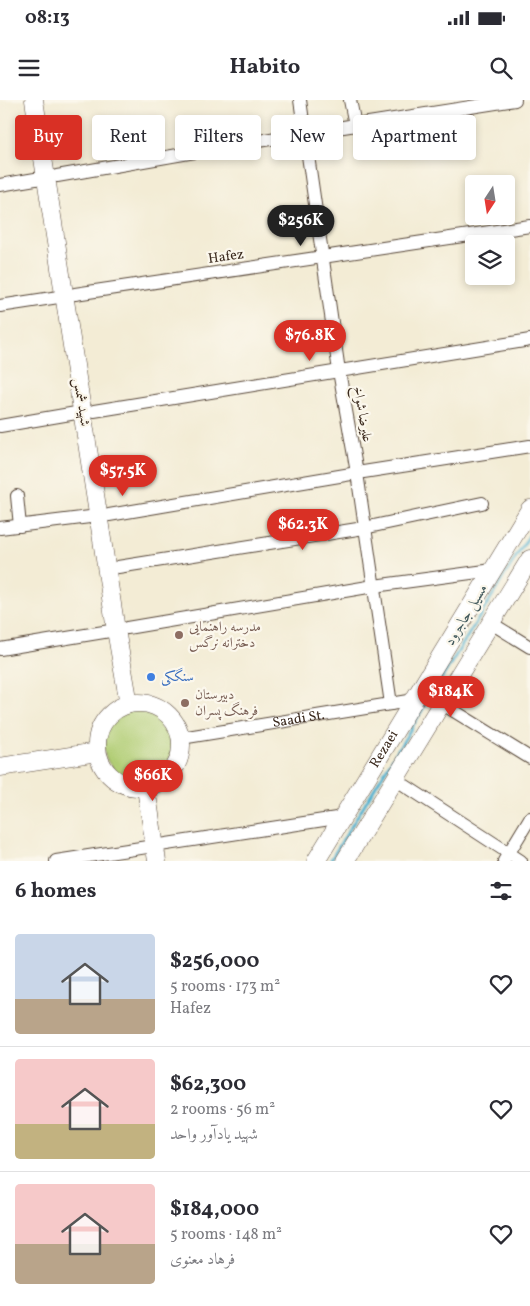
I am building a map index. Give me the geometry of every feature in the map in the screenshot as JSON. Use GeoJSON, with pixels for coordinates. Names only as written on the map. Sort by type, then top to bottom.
{"type":"FeatureCollection","features":[{"type":"Feature","properties":{"kind":"main road","name":"شهید شمس"},"geometry":{"type":"LineString","coordinates":[[34,100],[52,176]]}},
{"type":"Feature","properties":{"kind":"main road","name":"شهید شمس"},"geometry":{"type":"LineString","coordinates":[[44,100],[52,176],[133,703]]}},
{"type":"Feature","properties":{"kind":"main road","name":"Rezaei"},"geometry":{"type":"LineString","coordinates":[[316,861],[530,509]]}},
{"type":"Feature","properties":{"kind":"main road","name":"شهید شمس"},"geometry":{"type":"LineString","coordinates":[[103,515],[118,567],[121,629]]}},
{"type":"Feature","properties":{"kind":"main road","name":"Rezaei"},"geometry":{"type":"LineString","coordinates":[[345,861],[491,623],[525,578],[530,559]]}},
{"type":"Feature","properties":{"kind":"main road"},"geometry":{"type":"LineString","coordinates":[[133,703],[145,703],[158,707],[169,715],[177,725],[181,738],[182,752],[178,764],[170,775],[159,784],[146,788],[132,788],[120,784],[109,776],[101,765],[97,752],[97,739],[101,726],[119,708],[133,703]]}},
{"type":"Feature","properties":{"kind":"main road"},"geometry":{"type":"LineString","coordinates":[[0,767],[97,752]]}},
{"type":"Feature","properties":{"kind":"main road"},"geometry":{"type":"LineString","coordinates":[[146,788],[156,853]]}},
{"type":"Feature","properties":{"kind":"street","name":"علیرضا شواخ"},"geometry":{"type":"LineString","coordinates":[[300,100],[302,115]]}},
{"type":"Feature","properties":{"kind":"street"},"geometry":{"type":"LineString","coordinates":[[350,100],[353,115]]}},
{"type":"Feature","properties":{"kind":"street"},"geometry":{"type":"LineString","coordinates":[[419,115],[515,100]]}},
{"type":"Feature","properties":{"kind":"street"},"geometry":{"type":"LineString","coordinates":[[0,185],[271,139]]}},
{"type":"Feature","properties":{"kind":"street","name":"علیرضا شواخ"},"geometry":{"type":"LineString","coordinates":[[309,160],[339,371],[357,473],[392,704]]}},
{"type":"Feature","properties":{"kind":"street","name":"Hafez"},"geometry":{"type":"LineString","coordinates":[[0,306],[530,226]]}},
{"type":"Feature","properties":{"kind":"street"},"geometry":{"type":"LineString","coordinates":[[0,426],[530,340]]}},
{"type":"Feature","properties":{"kind":"street"},"geometry":{"type":"LineString","coordinates":[[0,528],[103,515],[530,446]]}},
{"type":"Feature","properties":{"kind":"street"},"geometry":{"type":"LineString","coordinates":[[17,496],[20,526]]}},
{"type":"Feature","properties":{"kind":"street"},"geometry":{"type":"LineString","coordinates":[[118,567],[364,528],[482,503]]}},
{"type":"Feature","properties":{"kind":"street"},"geometry":{"type":"LineString","coordinates":[[0,649],[374,586],[493,570]]}},
{"type":"Feature","properties":{"kind":"street"},"geometry":{"type":"LineString","coordinates":[[491,623],[530,647]]}},
{"type":"Feature","properties":{"kind":"street","name":"Saadi St."},"geometry":{"type":"LineString","coordinates":[[181,738],[415,700]]}},
{"type":"Feature","properties":{"kind":"street"},"geometry":{"type":"LineString","coordinates":[[442,702],[530,758]]}},
{"type":"Feature","properties":{"kind":"street"},"geometry":{"type":"LineString","coordinates":[[395,779],[506,857],[520,861]]}},
{"type":"Feature","properties":{"kind":"street"},"geometry":{"type":"LineString","coordinates":[[56,861],[156,853],[343,817]]}},
{"type":"Feature","properties":{"kind":"street"},"geometry":{"type":"LineString","coordinates":[[506,857],[530,818]]}},
{"type":"Feature","properties":{"kind":"green space"},"geometry":{"type":"Polygon","coordinates":[[[138,709],[151,712],[163,719],[170,731],[173,744],[170,757],[163,769],[151,776],[138,779],[125,776],[113,769],[106,757],[103,744],[106,731],[113,719],[125,712],[138,709]]]}},
{"type":"Feature","properties":{"kind":"waterway","name":"مسیل جاجرود"},"geometry":{"type":"LineString","coordinates":[[330,861],[530,534]]}},
{"type":"Feature","properties":{"kind":"place","name":"مدرسه راهنمایی دخترانه نرگس"},"geometry":{"type":"Point","coordinates":[179,635]}},
{"type":"Feature","properties":{"kind":"place","name":"سنگکی"},"geometry":{"type":"Point","coordinates":[151,677]}},
{"type":"Feature","properties":{"kind":"place","name":"دبیرستان فرهنگ پسران"},"geometry":{"type":"Point","coordinates":[185,703]}}]}
